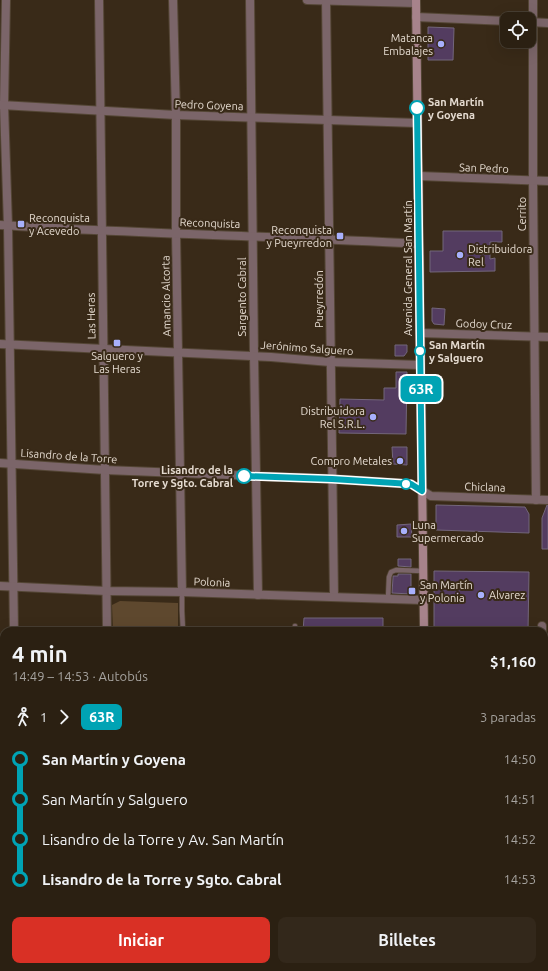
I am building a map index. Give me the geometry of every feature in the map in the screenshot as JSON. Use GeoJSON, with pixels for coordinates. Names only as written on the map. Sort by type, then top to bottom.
{"type":"FeatureCollection","features":[{"type":"Feature","properties":{"kind":"main road","name":"Avenida General San Martín"},"geometry":{"type":"LineString","coordinates":[[416,1],[424,627]]}},
{"type":"Feature","properties":{"kind":"street"},"geometry":{"type":"LineString","coordinates":[[6,0],[2,105],[4,226],[10,345],[14,627]]}},
{"type":"Feature","properties":{"kind":"street","name":"Las Heras"},"geometry":{"type":"LineString","coordinates":[[99,0],[107,627]]}},
{"type":"Feature","properties":{"kind":"street","name":"Amancio Alcorta"},"geometry":{"type":"LineString","coordinates":[[173,0],[176,115],[176,233],[182,592]]}},
{"type":"Feature","properties":{"kind":"street","name":"Sargento Cabral"},"geometry":{"type":"LineString","coordinates":[[250,0],[258,595]]}},
{"type":"Feature","properties":{"kind":"street"},"geometry":{"type":"LineString","coordinates":[[307,0],[416,1]]}},
{"type":"Feature","properties":{"kind":"street","name":"Pueyrredón"},"geometry":{"type":"LineString","coordinates":[[326,0],[326,120],[334,597]]}},
{"type":"Feature","properties":{"kind":"street","name":"Cerrito"},"geometry":{"type":"LineString","coordinates":[[532,12],[533,0]]}},
{"type":"Feature","properties":{"kind":"street"},"geometry":{"type":"LineString","coordinates":[[416,17],[500,21]]}},
{"type":"Feature","properties":{"kind":"street"},"geometry":{"type":"LineString","coordinates":[[536,23],[548,23]]}},
{"type":"Feature","properties":{"kind":"street","name":"Cerrito"},"geometry":{"type":"LineString","coordinates":[[531,48],[536,500]]}},
{"type":"Feature","properties":{"kind":"street","name":"Pedro Goyena"},"geometry":{"type":"LineString","coordinates":[[2,105],[176,115],[417,123]]}},
{"type":"Feature","properties":{"kind":"street","name":"San Pedro"},"geometry":{"type":"LineString","coordinates":[[419,176],[548,181]]}},
{"type":"Feature","properties":{"kind":"street","name":"Reconquista"},"geometry":{"type":"LineString","coordinates":[[4,226],[419,244]]}},
{"type":"Feature","properties":{"kind":"street","name":"Godoy Cruz"},"geometry":{"type":"LineString","coordinates":[[420,333],[548,338]]}},
{"type":"Feature","properties":{"kind":"street","name":"Jerónimo Salguero"},"geometry":{"type":"LineString","coordinates":[[0,344],[254,356],[330,362],[420,365]]}},
{"type":"Feature","properties":{"kind":"street","name":"Lisandro de la Torre"},"geometry":{"type":"LineString","coordinates":[[0,463],[181,474],[332,479],[411,484],[422,491]]}},
{"type":"Feature","properties":{"kind":"street","name":"Chiclana"},"geometry":{"type":"LineString","coordinates":[[422,491],[431,496],[548,500]]}},
{"type":"Feature","properties":{"kind":"street","name":"Polonia"},"geometry":{"type":"LineString","coordinates":[[0,586],[107,591],[423,600]]}},
{"type":"Feature","properties":{"kind":"lane"},"geometry":{"type":"LineString","coordinates":[[388,600],[389,577],[391,572],[396,570],[423,571]]}},
{"type":"Feature","properties":{"kind":"lane"},"geometry":{"type":"LineString","coordinates":[[182,592],[183,627]]}},
{"type":"Feature","properties":{"kind":"shaded area"},"geometry":{"type":"Polygon","coordinates":[[[120,601],[178,603],[178,627],[113,627],[112,605],[120,601]]]}},
{"type":"Feature","properties":{"kind":"building","name":"Matanca Embalajes"},"geometry":{"type":"Polygon","coordinates":[[[428,27],[454,28],[453,60],[428,60],[428,27]]]}},
{"type":"Feature","properties":{"kind":"building","name":"Distribuidora Rel"},"geometry":{"type":"Polygon","coordinates":[[[443,231],[502,231],[502,242],[490,242],[490,259],[495,258],[495,271],[430,272],[430,251],[443,251],[443,231]]]}},
{"type":"Feature","properties":{"kind":"building"},"geometry":{"type":"Polygon","coordinates":[[[432,308],[445,309],[444,325],[434,324],[432,321],[432,308]]]}},
{"type":"Feature","properties":{"kind":"building"},"geometry":{"type":"Polygon","coordinates":[[[395,345],[407,345],[407,352],[404,356],[395,356],[395,345]]]}},
{"type":"Feature","properties":{"kind":"building","name":"Distribuidora Rel S.R.L."},"geometry":{"type":"Polygon","coordinates":[[[396,372],[407,372],[406,434],[339,433],[340,399],[384,400],[384,388],[396,388],[396,372]]]}},
{"type":"Feature","properties":{"kind":"building"},"geometry":{"type":"Polygon","coordinates":[[[392,447],[407,447],[407,465],[393,464],[392,447]]]}},
{"type":"Feature","properties":{"kind":"building"},"geometry":{"type":"Polygon","coordinates":[[[436,505],[525,507],[529,514],[529,533],[436,530],[436,505]]]}},
{"type":"Feature","properties":{"kind":"building"},"geometry":{"type":"Polygon","coordinates":[[[547,505],[548,549],[542,549],[542,518],[547,505]]]}},
{"type":"Feature","properties":{"kind":"building","name":"Luna Supermercado"},"geometry":{"type":"Polygon","coordinates":[[[411,524],[412,537],[397,537],[397,525],[411,524]]]}},
{"type":"Feature","properties":{"kind":"building"},"geometry":{"type":"Polygon","coordinates":[[[398,559],[411,559],[411,567],[398,566],[398,559]]]}},
{"type":"Feature","properties":{"kind":"building","name":"Alvarez"},"geometry":{"type":"Polygon","coordinates":[[[434,571],[529,572],[528,627],[434,627],[434,571]]]}},
{"type":"Feature","properties":{"kind":"building"},"geometry":{"type":"Polygon","coordinates":[[[398,574],[411,574],[411,594],[392,593],[393,576],[398,576],[398,574]]]}},
{"type":"Feature","properties":{"kind":"building"},"geometry":{"type":"Polygon","coordinates":[[[304,618],[383,618],[383,627],[303,627],[304,618]]]}},
{"type":"Feature","properties":{"kind":"bus line","name":"63R"},"geometry":{"type":"LineString","coordinates":[[244,476],[332,479],[411,484],[422,491],[417,108]]}},
{"type":"Feature","properties":{"kind":"place","name":"Matanca Embalajes"},"geometry":{"type":"Point","coordinates":[441,44]}},
{"type":"Feature","properties":{"kind":"place","name":"San Martín y Goyena"},"geometry":{"type":"Point","coordinates":[417,108]}},
{"type":"Feature","properties":{"kind":"place","name":"Reconquista y Acevedo"},"geometry":{"type":"Point","coordinates":[21,224]}},
{"type":"Feature","properties":{"kind":"place","name":"Reconquista y Pueyrredon"},"geometry":{"type":"Point","coordinates":[340,236]}},
{"type":"Feature","properties":{"kind":"place","name":"Distribuidora Rel"},"geometry":{"type":"Point","coordinates":[460,255]}},
{"type":"Feature","properties":{"kind":"place","name":"Salguero y Las Heras"},"geometry":{"type":"Point","coordinates":[117,343]}},
{"type":"Feature","properties":{"kind":"place","name":"San Martín y Salguero"},"geometry":{"type":"Point","coordinates":[420,351]}},
{"type":"Feature","properties":{"kind":"place","name":"Distribuidora Rel S.R.L."},"geometry":{"type":"Point","coordinates":[373,417]}},
{"type":"Feature","properties":{"kind":"place","name":"Compro Metales"},"geometry":{"type":"Point","coordinates":[400,461]}},
{"type":"Feature","properties":{"kind":"place","name":"Lisandro de la Torre y Sgto. Cabral"},"geometry":{"type":"Point","coordinates":[244,476]}},
{"type":"Feature","properties":{"kind":"place","name":"Luna Supermercado"},"geometry":{"type":"Point","coordinates":[404,531]}},
{"type":"Feature","properties":{"kind":"place","name":"San Martín y Polonia"},"geometry":{"type":"Point","coordinates":[412,591]}},
{"type":"Feature","properties":{"kind":"place","name":"Alvarez"},"geometry":{"type":"Point","coordinates":[481,595]}}]}
